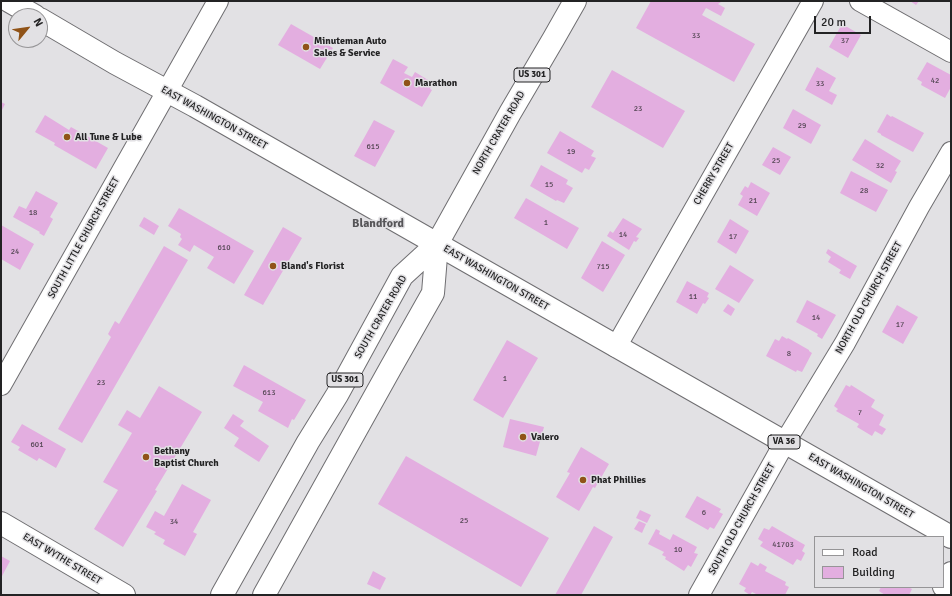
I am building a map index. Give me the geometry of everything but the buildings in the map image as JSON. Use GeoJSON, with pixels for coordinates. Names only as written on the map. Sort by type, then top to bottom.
{"type":"FeatureCollection","features":[{"type":"Feature","properties":{"kind":"main road"},"geometry":{"type":"LineString","coordinates":[[9,1],[21,8]]}},
{"type":"Feature","properties":{"kind":"main road","name":"NORTH CRATER ROAD"},"geometry":{"type":"LineString","coordinates":[[437,244],[510,113],[575,1]]}},
{"type":"Feature","properties":{"kind":"main road","name":"EAST WASHINGTON STREET"},"geometry":{"type":"LineString","coordinates":[[48,24],[951,537]]}},
{"type":"Feature","properties":{"kind":"main road","name":"SOUTH CRATER ROAD"},"geometry":{"type":"LineString","coordinates":[[222,595],[308,442],[337,395],[402,276],[437,244]]}},
{"type":"Feature","properties":{"kind":"main road","name":"US 301"},"geometry":{"type":"LineString","coordinates":[[264,595],[433,293],[437,244]]}},
{"type":"Feature","properties":{"kind":"main road","name":"EAST WYTHE STREET"},"geometry":{"type":"LineString","coordinates":[[1,522],[124,595]]}},
{"type":"Feature","properties":{"kind":"street","name":"SOUTH LITTLE CHURCH STREET"},"geometry":{"type":"LineString","coordinates":[[1,385],[218,1]]}},
{"type":"Feature","properties":{"kind":"street","name":"CHERRY STREET"},"geometry":{"type":"LineString","coordinates":[[616,347],[813,1]]}},
{"type":"Feature","properties":{"kind":"street"},"geometry":{"type":"LineString","coordinates":[[860,1],[951,52]]}},
{"type":"Feature","properties":{"kind":"street","name":"NORTH OLD CHURCH STREET"},"geometry":{"type":"LineString","coordinates":[[784,442],[845,343],[919,206],[951,152]]}},
{"type":"Feature","properties":{"kind":"street","name":"SOUTH OLD CHURCH STREET"},"geometry":{"type":"LineString","coordinates":[[699,595],[784,442]]}},
{"type":"Feature","properties":{"kind":"street"},"geometry":{"type":"LineString","coordinates":[[944,585],[951,572]]}},
{"type":"Feature","properties":{"kind":"place","name":"Minuteman Auto Sales & Service"},"geometry":{"type":"Point","coordinates":[306,47]}},
{"type":"Feature","properties":{"kind":"place","name":"Marathon"},"geometry":{"type":"Point","coordinates":[407,83]}},
{"type":"Feature","properties":{"kind":"place","name":"All Tune & Lube"},"geometry":{"type":"Point","coordinates":[67,137]}},
{"type":"Feature","properties":{"kind":"place","name":"Bland's Florist"},"geometry":{"type":"Point","coordinates":[273,266]}},
{"type":"Feature","properties":{"kind":"place","name":"Valero"},"geometry":{"type":"Point","coordinates":[523,437]}},
{"type":"Feature","properties":{"kind":"place","name":"Bethany Baptist Church"},"geometry":{"type":"Point","coordinates":[146,457]}},
{"type":"Feature","properties":{"kind":"place","name":"Phat Phillies"},"geometry":{"type":"Point","coordinates":[583,480]}},
{"type":"Feature","properties":{"kind":"district","name":"Blandford"},"geometry":{"type":"Point","coordinates":[378,224]}}]}
